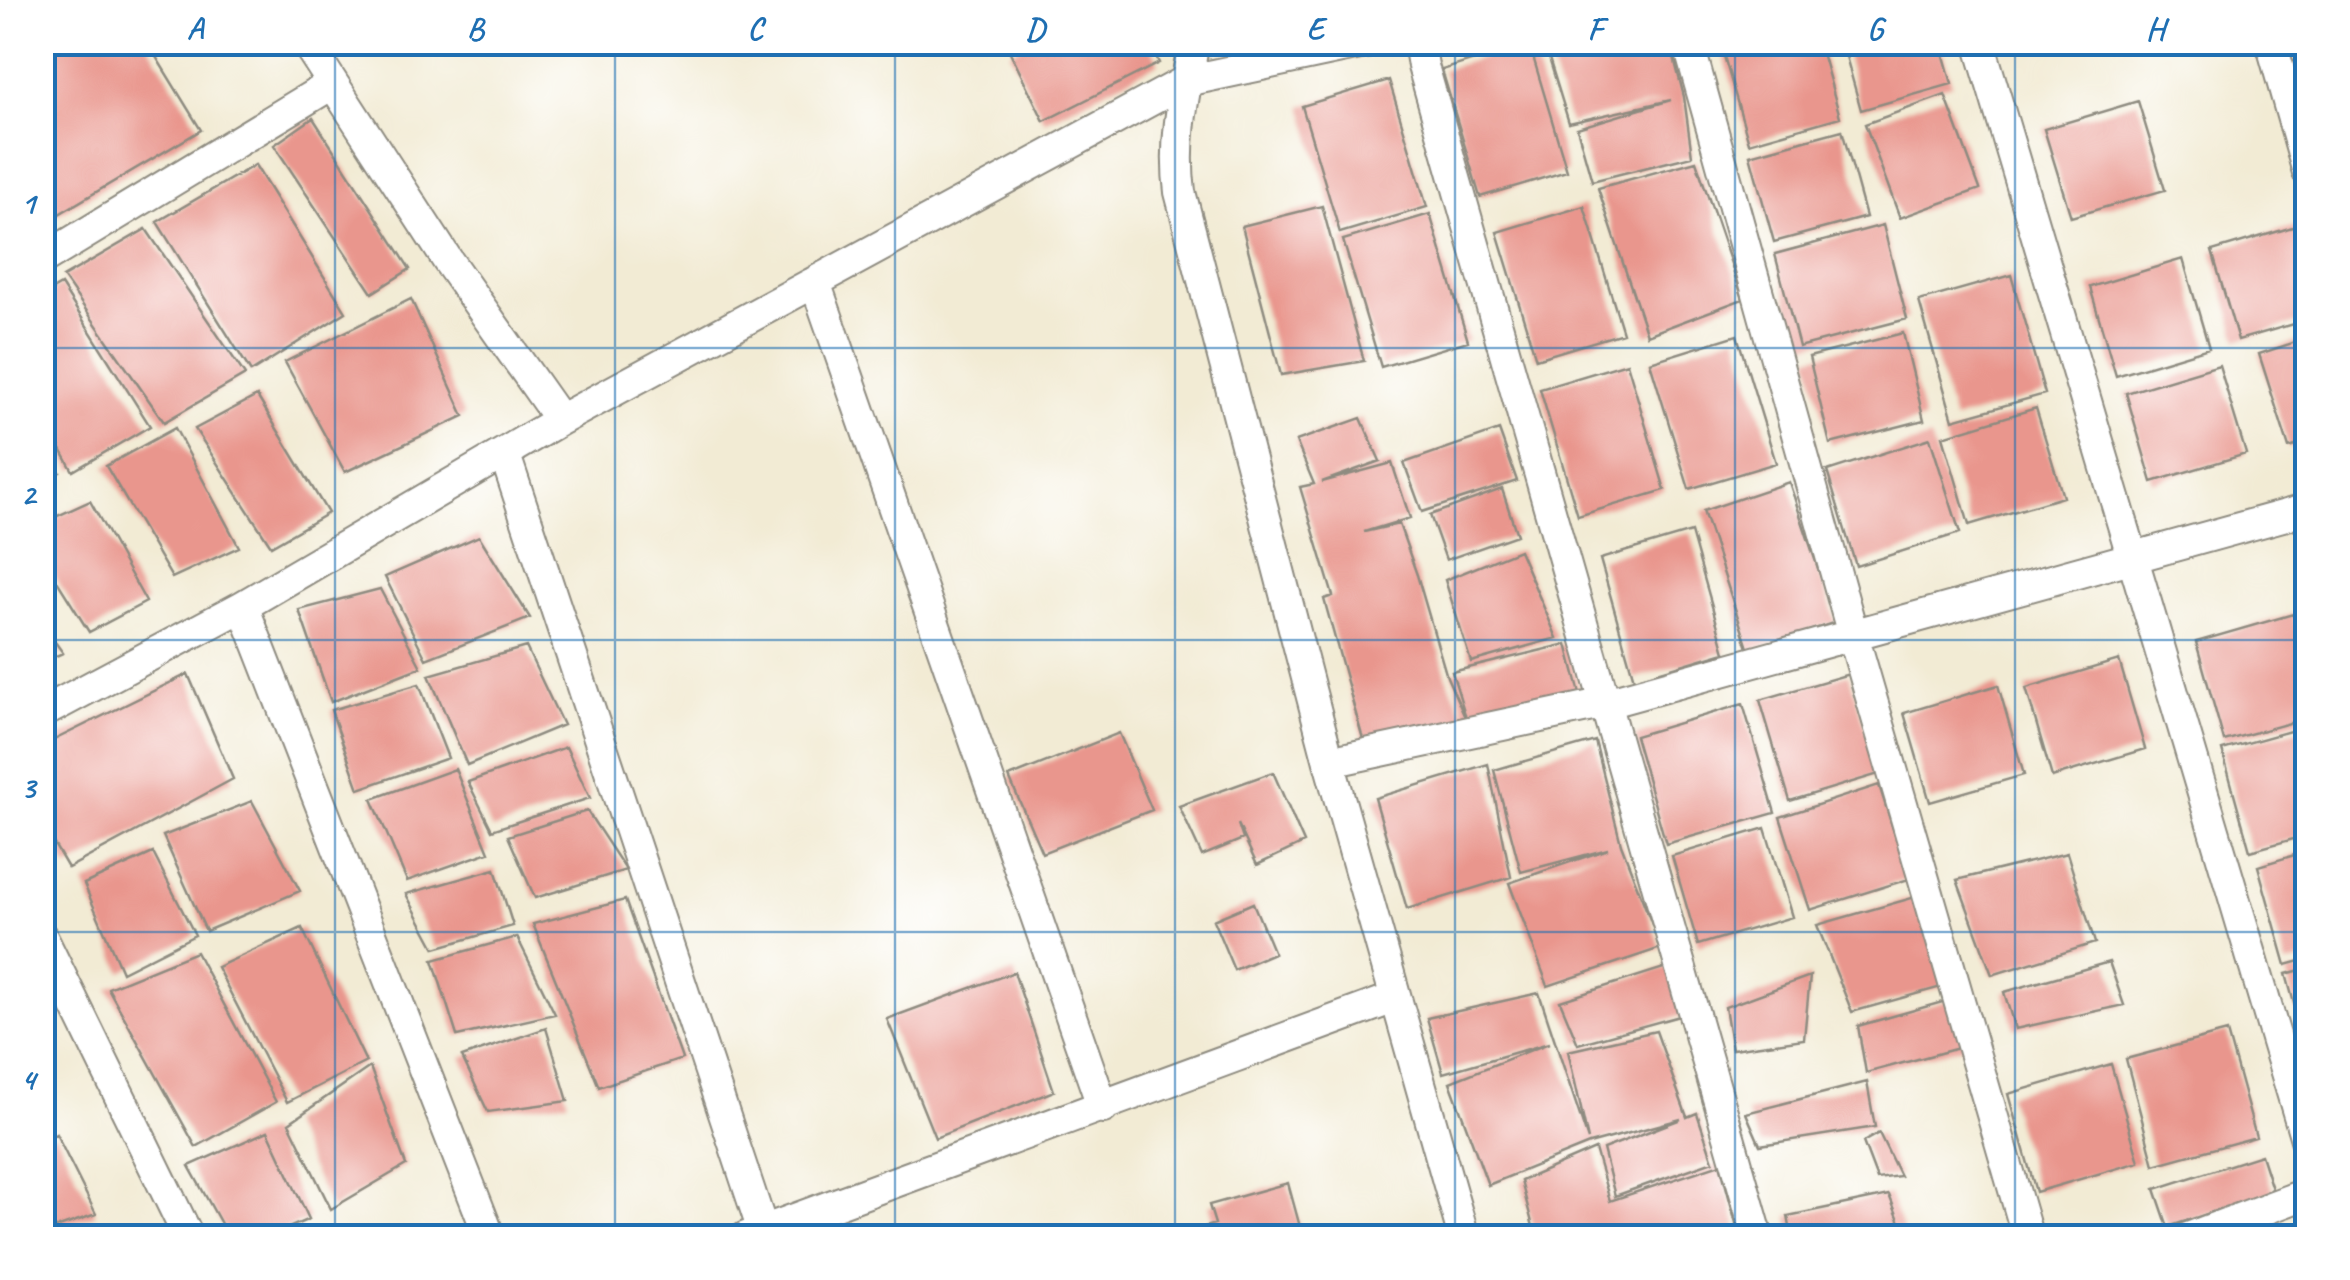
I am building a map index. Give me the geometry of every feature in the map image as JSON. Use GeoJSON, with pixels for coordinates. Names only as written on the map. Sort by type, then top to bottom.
{"type":"FeatureCollection","features":[{"type":"Feature","properties":{"kind":"street"},"geometry":{"type":"LineString","coordinates":[[306,42],[448,261],[560,420]]}},
{"type":"Feature","properties":{"kind":"street"},"geometry":{"type":"LineString","coordinates":[[1194,42],[1179,117],[1176,158],[1180,192],[1329,762],[1464,1238]]}},
{"type":"Feature","properties":{"kind":"street"},"geometry":{"type":"LineString","coordinates":[[42,713],[242,606],[560,420],[1186,81],[1369,42]]}},
{"type":"Feature","properties":{"kind":"street"},"geometry":{"type":"LineString","coordinates":[[1419,42],[1758,1238]]}},
{"type":"Feature","properties":{"kind":"street"},"geometry":{"type":"LineString","coordinates":[[1688,42],[1853,636],[2028,1238]]}},
{"type":"Feature","properties":{"kind":"street"},"geometry":{"type":"LineString","coordinates":[[1979,42],[2308,1146]]}},
{"type":"Feature","properties":{"kind":"street"},"geometry":{"type":"LineString","coordinates":[[2271,42],[2308,172]]}},
{"type":"Feature","properties":{"kind":"street"},"geometry":{"type":"LineString","coordinates":[[42,260],[332,84]]}},
{"type":"Feature","properties":{"kind":"street"},"geometry":{"type":"LineString","coordinates":[[815,282],[1103,1108]]}},
{"type":"Feature","properties":{"kind":"street"},"geometry":{"type":"LineString","coordinates":[[505,455],[753,1234],[1394,998]]}},
{"type":"Feature","properties":{"kind":"street"},"geometry":{"type":"LineString","coordinates":[[1329,762],[1606,703],[2308,509]]}},
{"type":"Feature","properties":{"kind":"street"},"geometry":{"type":"LineString","coordinates":[[242,606],[490,1238]]}},
{"type":"Feature","properties":{"kind":"street"},"geometry":{"type":"LineString","coordinates":[[42,936],[189,1238]]}},
{"type":"Feature","properties":{"kind":"street"},"geometry":{"type":"LineString","coordinates":[[2188,1238],[2308,1192]]}},
{"type":"Feature","properties":{"kind":"building"},"geometry":{"type":"Polygon","coordinates":[[[42,42],[147,42],[201,130],[42,224],[42,42]]]}},
{"type":"Feature","properties":{"kind":"building"},"geometry":{"type":"Polygon","coordinates":[[[1029,42],[1149,42],[1159,63],[1044,121],[1010,52],[1029,42]]]}},
{"type":"Feature","properties":{"kind":"building"},"geometry":{"type":"Polygon","coordinates":[[[1544,42],[1670,42],[1684,97],[1692,156],[1592,181],[1577,128],[1671,100],[1569,123],[1544,42]]]}},
{"type":"Feature","properties":{"kind":"building"},"geometry":{"type":"Polygon","coordinates":[[[1720,42],[1819,42],[1840,117],[1749,143],[1720,42]]]}},
{"type":"Feature","properties":{"kind":"building"},"geometry":{"type":"Polygon","coordinates":[[[1842,42],[1940,42],[1952,84],[1861,110],[1842,42]]]}},
{"type":"Feature","properties":{"kind":"building"},"geometry":{"type":"Polygon","coordinates":[[[1529,43],[1567,171],[1480,197],[1442,70],[1529,43]]]}},
{"type":"Feature","properties":{"kind":"building"},"geometry":{"type":"Polygon","coordinates":[[[1389,80],[1427,207],[1340,233],[1302,106],[1389,80]]]}},
{"type":"Feature","properties":{"kind":"building"},"geometry":{"type":"Polygon","coordinates":[[[1945,95],[1980,189],[1900,218],[1865,124],[1945,95]]]}},
{"type":"Feature","properties":{"kind":"building"},"geometry":{"type":"Polygon","coordinates":[[[2138,101],[2165,190],[2071,217],[2044,129],[2138,101]]]}},
{"type":"Feature","properties":{"kind":"building"},"geometry":{"type":"Polygon","coordinates":[[[313,118],[410,269],[372,293],[274,145],[313,118]]]}},
{"type":"Feature","properties":{"kind":"building"},"geometry":{"type":"Polygon","coordinates":[[[1842,130],[1866,217],[1774,242],[1750,155],[1842,130]]]}},
{"type":"Feature","properties":{"kind":"building"},"geometry":{"type":"Polygon","coordinates":[[[1696,161],[1743,299],[1647,335],[1598,188],[1696,161]]]}},
{"type":"Feature","properties":{"kind":"building"},"geometry":{"type":"Polygon","coordinates":[[[255,165],[346,312],[251,372],[157,222],[255,165]]]}},
{"type":"Feature","properties":{"kind":"building"},"geometry":{"type":"Polygon","coordinates":[[[1322,206],[1364,361],[1281,375],[1242,226],[1322,206]]]}},
{"type":"Feature","properties":{"kind":"building"},"geometry":{"type":"Polygon","coordinates":[[[1584,206],[1623,333],[1536,359],[1497,232],[1584,206]]]}},
{"type":"Feature","properties":{"kind":"building"},"geometry":{"type":"Polygon","coordinates":[[[1430,214],[1468,341],[1381,367],[1343,240],[1430,214]]]}},
{"type":"Feature","properties":{"kind":"building"},"geometry":{"type":"Polygon","coordinates":[[[2306,223],[2308,320],[2238,340],[2212,251],[2306,223]]]}},
{"type":"Feature","properties":{"kind":"building"},"geometry":{"type":"Polygon","coordinates":[[[1883,225],[1907,319],[1799,347],[1775,254],[1883,225]]]}},
{"type":"Feature","properties":{"kind":"building"},"geometry":{"type":"Polygon","coordinates":[[[146,229],[245,375],[164,422],[63,277],[146,229]]]}},
{"type":"Feature","properties":{"kind":"building"},"geometry":{"type":"Polygon","coordinates":[[[2183,259],[2209,348],[2116,376],[2090,287],[2183,259]]]}},
{"type":"Feature","properties":{"kind":"building"},"geometry":{"type":"Polygon","coordinates":[[[2011,275],[2045,394],[1953,420],[1919,301],[2011,275]]]}},
{"type":"Feature","properties":{"kind":"building"},"geometry":{"type":"Polygon","coordinates":[[[61,285],[150,426],[73,471],[42,415],[42,296],[61,285]]]}},
{"type":"Feature","properties":{"kind":"building"},"geometry":{"type":"Polygon","coordinates":[[[411,299],[464,416],[345,472],[285,362],[411,299]]]}},
{"type":"Feature","properties":{"kind":"building"},"geometry":{"type":"Polygon","coordinates":[[[1903,333],[1924,420],[1830,444],[1809,357],[1903,333]]]}},
{"type":"Feature","properties":{"kind":"building"},"geometry":{"type":"Polygon","coordinates":[[[1737,335],[1776,463],[1689,489],[1650,362],[1737,335]]]}},
{"type":"Feature","properties":{"kind":"building"},"geometry":{"type":"Polygon","coordinates":[[[2308,338],[2308,442],[2289,448],[2259,354],[2308,338]]]}},
{"type":"Feature","properties":{"kind":"building"},"geometry":{"type":"Polygon","coordinates":[[[1627,363],[1665,490],[1578,516],[1540,389],[1627,363]]]}},
{"type":"Feature","properties":{"kind":"building"},"geometry":{"type":"Polygon","coordinates":[[[2219,365],[2246,454],[2152,482],[2126,393],[2219,365]]]}},
{"type":"Feature","properties":{"kind":"building"},"geometry":{"type":"Polygon","coordinates":[[[257,396],[328,513],[271,546],[195,429],[257,396]]]}},
{"type":"Feature","properties":{"kind":"building"},"geometry":{"type":"Polygon","coordinates":[[[2036,408],[2063,497],[1969,525],[1943,436],[2036,408]]]}},
{"type":"Feature","properties":{"kind":"building"},"geometry":{"type":"Polygon","coordinates":[[[1361,418],[1380,461],[1322,482],[1392,463],[1410,518],[1364,532],[1399,524],[1447,677],[1468,724],[1452,672],[1567,644],[1582,701],[1366,750],[1324,599],[1333,596],[1300,487],[1314,484],[1296,441],[1361,418]]]}},
{"type":"Feature","properties":{"kind":"building"},"geometry":{"type":"Polygon","coordinates":[[[175,428],[239,547],[172,578],[106,466],[175,428]]]}},
{"type":"Feature","properties":{"kind":"building"},"geometry":{"type":"Polygon","coordinates":[[[1499,430],[1517,481],[1422,512],[1404,463],[1499,430]]]}},
{"type":"Feature","properties":{"kind":"building"},"geometry":{"type":"Polygon","coordinates":[[[1930,438],[1960,533],[1856,566],[1827,471],[1930,438]]]}},
{"type":"Feature","properties":{"kind":"building"},"geometry":{"type":"Polygon","coordinates":[[[42,444],[60,472],[42,482],[42,444]]]}},
{"type":"Feature","properties":{"kind":"building"},"geometry":{"type":"Polygon","coordinates":[[[1789,482],[1836,622],[1749,651],[1703,511],[1789,482]]]}},
{"type":"Feature","properties":{"kind":"building"},"geometry":{"type":"Polygon","coordinates":[[[1502,489],[1517,535],[1446,560],[1430,515],[1502,489]]]}},
{"type":"Feature","properties":{"kind":"building"},"geometry":{"type":"Polygon","coordinates":[[[90,501],[146,602],[89,632],[42,557],[42,523],[90,501]]]}},
{"type":"Feature","properties":{"kind":"building"},"geometry":{"type":"Polygon","coordinates":[[[1691,532],[1725,652],[1634,679],[1600,559],[1691,532]]]}},
{"type":"Feature","properties":{"kind":"building"},"geometry":{"type":"Polygon","coordinates":[[[479,536],[530,618],[426,659],[385,577],[479,536]]]}},
{"type":"Feature","properties":{"kind":"building"},"geometry":{"type":"Polygon","coordinates":[[[1519,550],[1557,638],[1471,662],[1445,580],[1519,550]]]}},
{"type":"Feature","properties":{"kind":"building"},"geometry":{"type":"Polygon","coordinates":[[[380,589],[421,667],[331,702],[299,610],[380,589]]]}},
{"type":"Feature","properties":{"kind":"building"},"geometry":{"type":"Polygon","coordinates":[[[2293,614],[2308,666],[2308,718],[2224,741],[2196,642],[2293,614]]]}},
{"type":"Feature","properties":{"kind":"building"},"geometry":{"type":"Polygon","coordinates":[[[42,624],[63,653],[42,662],[42,624]]]}},
{"type":"Feature","properties":{"kind":"building"},"geometry":{"type":"Polygon","coordinates":[[[526,647],[563,725],[467,765],[429,675],[526,647]]]}},
{"type":"Feature","properties":{"kind":"building"},"geometry":{"type":"Polygon","coordinates":[[[2119,660],[2145,749],[2052,777],[2026,688],[2119,660]]]}},
{"type":"Feature","properties":{"kind":"building"},"geometry":{"type":"Polygon","coordinates":[[[188,674],[233,779],[68,868],[42,824],[42,746],[188,674]]]}},
{"type":"Feature","properties":{"kind":"building"},"geometry":{"type":"Polygon","coordinates":[[[1849,674],[1879,774],[1790,801],[1760,700],[1849,674]]]}},
{"type":"Feature","properties":{"kind":"building"},"geometry":{"type":"Polygon","coordinates":[[[419,684],[448,758],[359,789],[331,710],[419,684]]]}},
{"type":"Feature","properties":{"kind":"building"},"geometry":{"type":"Polygon","coordinates":[[[1998,685],[2024,775],[1930,802],[1904,713],[1998,685]]]}},
{"type":"Feature","properties":{"kind":"building"},"geometry":{"type":"Polygon","coordinates":[[[1743,704],[1775,813],[1666,844],[1635,736],[1743,704]]]}},
{"type":"Feature","properties":{"kind":"building"},"geometry":{"type":"Polygon","coordinates":[[[2308,726],[2308,835],[2250,851],[2222,750],[2308,726]]]}},
{"type":"Feature","properties":{"kind":"building"},"geometry":{"type":"Polygon","coordinates":[[[1119,733],[1152,810],[1042,853],[1009,777],[1119,733]]]}},
{"type":"Feature","properties":{"kind":"building"},"geometry":{"type":"Polygon","coordinates":[[[1595,741],[1621,844],[1661,948],[1548,986],[1509,883],[1608,849],[1521,872],[1494,770],[1595,741]]]}},
{"type":"Feature","properties":{"kind":"building"},"geometry":{"type":"Polygon","coordinates":[[[566,747],[590,798],[492,830],[468,782],[566,747]]]}},
{"type":"Feature","properties":{"kind":"building"},"geometry":{"type":"Polygon","coordinates":[[[1488,764],[1511,877],[1407,909],[1375,798],[1488,764]]]}},
{"type":"Feature","properties":{"kind":"building"},"geometry":{"type":"Polygon","coordinates":[[[455,769],[489,852],[407,881],[372,799],[455,769]]]}},
{"type":"Feature","properties":{"kind":"building"},"geometry":{"type":"Polygon","coordinates":[[[1273,772],[1304,843],[1257,865],[1238,824],[1243,839],[1202,856],[1179,806],[1273,772]]]}},
{"type":"Feature","properties":{"kind":"building"},"geometry":{"type":"Polygon","coordinates":[[[1879,785],[1909,879],[1810,910],[1780,817],[1879,785]]]}},
{"type":"Feature","properties":{"kind":"building"},"geometry":{"type":"Polygon","coordinates":[[[252,801],[300,891],[206,931],[163,836],[252,801]]]}},
{"type":"Feature","properties":{"kind":"building"},"geometry":{"type":"Polygon","coordinates":[[[587,811],[626,870],[535,898],[508,836],[587,811]]]}},
{"type":"Feature","properties":{"kind":"building"},"geometry":{"type":"Polygon","coordinates":[[[1765,828],[1792,917],[1698,945],[1672,856],[1765,828]]]}},
{"type":"Feature","properties":{"kind":"building"},"geometry":{"type":"Polygon","coordinates":[[[2308,851],[2308,959],[2286,965],[2258,866],[2308,851]]]}},
{"type":"Feature","properties":{"kind":"building"},"geometry":{"type":"Polygon","coordinates":[[[153,853],[195,935],[122,972],[84,884],[153,853]]]}},
{"type":"Feature","properties":{"kind":"building"},"geometry":{"type":"Polygon","coordinates":[[[2067,853],[2095,943],[1992,975],[1957,880],[2067,853]]]}},
{"type":"Feature","properties":{"kind":"building"},"geometry":{"type":"Polygon","coordinates":[[[495,869],[513,926],[435,948],[406,894],[495,869]]]}},
{"type":"Feature","properties":{"kind":"building"},"geometry":{"type":"Polygon","coordinates":[[[1919,896],[1945,986],[1852,1012],[1817,925],[1919,896]]]}},
{"type":"Feature","properties":{"kind":"building"},"geometry":{"type":"Polygon","coordinates":[[[625,900],[682,1059],[599,1087],[533,924],[625,900]]]}},
{"type":"Feature","properties":{"kind":"building"},"geometry":{"type":"Polygon","coordinates":[[[1253,903],[1274,953],[1234,970],[1213,920],[1253,903]]]}},
{"type":"Feature","properties":{"kind":"building"},"geometry":{"type":"Polygon","coordinates":[[[302,928],[366,1062],[287,1102],[217,967],[302,928]]]}},
{"type":"Feature","properties":{"kind":"building"},"geometry":{"type":"Polygon","coordinates":[[[517,937],[555,1014],[457,1036],[433,960],[517,937]]]}},
{"type":"Feature","properties":{"kind":"building"},"geometry":{"type":"Polygon","coordinates":[[[196,952],[276,1102],[196,1147],[108,988],[196,952]]]}},
{"type":"Feature","properties":{"kind":"building"},"geometry":{"type":"Polygon","coordinates":[[[2109,962],[2124,1005],[2015,1029],[2004,992],[2109,962]]]}},
{"type":"Feature","properties":{"kind":"building"},"geometry":{"type":"Polygon","coordinates":[[[1673,965],[1687,1014],[1578,1044],[1560,1001],[1673,965]]]}},
{"type":"Feature","properties":{"kind":"building"},"geometry":{"type":"Polygon","coordinates":[[[2308,968],[2308,1047],[2306,1047],[2286,974],[2308,968]]]}},
{"type":"Feature","properties":{"kind":"building"},"geometry":{"type":"Polygon","coordinates":[[[1014,972],[1054,1091],[935,1138],[887,1019],[1014,972]]]}},
{"type":"Feature","properties":{"kind":"building"},"geometry":{"type":"Polygon","coordinates":[[[1810,976],[1804,1039],[1732,1049],[1725,1007],[1810,976]]]}},
{"type":"Feature","properties":{"kind":"building"},"geometry":{"type":"Polygon","coordinates":[[[1539,993],[1588,1140],[1568,1051],[1656,1031],[1687,1117],[1697,1113],[1713,1161],[1615,1196],[1603,1149],[1681,1119],[1589,1144],[1488,1185],[1450,1082],[1549,1043],[1443,1073],[1427,1018],[1539,993]]]}},
{"type":"Feature","properties":{"kind":"building"},"geometry":{"type":"Polygon","coordinates":[[[1953,999],[1966,1046],[1866,1073],[1858,1026],[1953,999]]]}},
{"type":"Feature","properties":{"kind":"building"},"geometry":{"type":"Polygon","coordinates":[[[546,1028],[568,1101],[488,1112],[462,1057],[546,1028]]]}},
{"type":"Feature","properties":{"kind":"building"},"geometry":{"type":"Polygon","coordinates":[[[2227,1032],[2256,1137],[2154,1165],[2126,1059],[2227,1032]]]}},
{"type":"Feature","properties":{"kind":"building"},"geometry":{"type":"Polygon","coordinates":[[[2111,1064],[2139,1162],[2036,1192],[2008,1094],[2111,1064]]]}},
{"type":"Feature","properties":{"kind":"building"},"geometry":{"type":"Polygon","coordinates":[[[370,1067],[406,1165],[331,1209],[289,1123],[370,1067]]]}},
{"type":"Feature","properties":{"kind":"building"},"geometry":{"type":"Polygon","coordinates":[[[1867,1082],[1875,1127],[1760,1145],[1746,1113],[1867,1082]]]}},
{"type":"Feature","properties":{"kind":"building"},"geometry":{"type":"Polygon","coordinates":[[[268,1131],[309,1219],[266,1238],[229,1238],[189,1166],[268,1131]]]}},
{"type":"Feature","properties":{"kind":"building"},"geometry":{"type":"Polygon","coordinates":[[[1879,1133],[1900,1176],[1877,1179],[1863,1142],[1879,1133]]]}},
{"type":"Feature","properties":{"kind":"building"},"geometry":{"type":"Polygon","coordinates":[[[56,1134],[96,1214],[42,1233],[42,1141],[56,1134]]]}},
{"type":"Feature","properties":{"kind":"building"},"geometry":{"type":"Polygon","coordinates":[[[1595,1149],[1610,1201],[1720,1164],[1740,1238],[1536,1238],[1521,1181],[1595,1149]]]}},
{"type":"Feature","properties":{"kind":"building"},"geometry":{"type":"Polygon","coordinates":[[[2261,1155],[2273,1192],[2168,1227],[2155,1189],[2261,1155]]]}},
{"type":"Feature","properties":{"kind":"building"},"geometry":{"type":"Polygon","coordinates":[[[1288,1183],[1303,1238],[1167,1238],[1215,1224],[1209,1205],[1288,1183]]]}},
{"type":"Feature","properties":{"kind":"building"},"geometry":{"type":"Polygon","coordinates":[[[1889,1195],[1902,1227],[1850,1238],[1792,1238],[1788,1216],[1889,1195]]]}},
{"type":"Feature","properties":{"kind":"building"},"geometry":{"type":"Polygon","coordinates":[[[1902,1227],[1904,1238],[1871,1237],[1902,1227]]]}}]}
